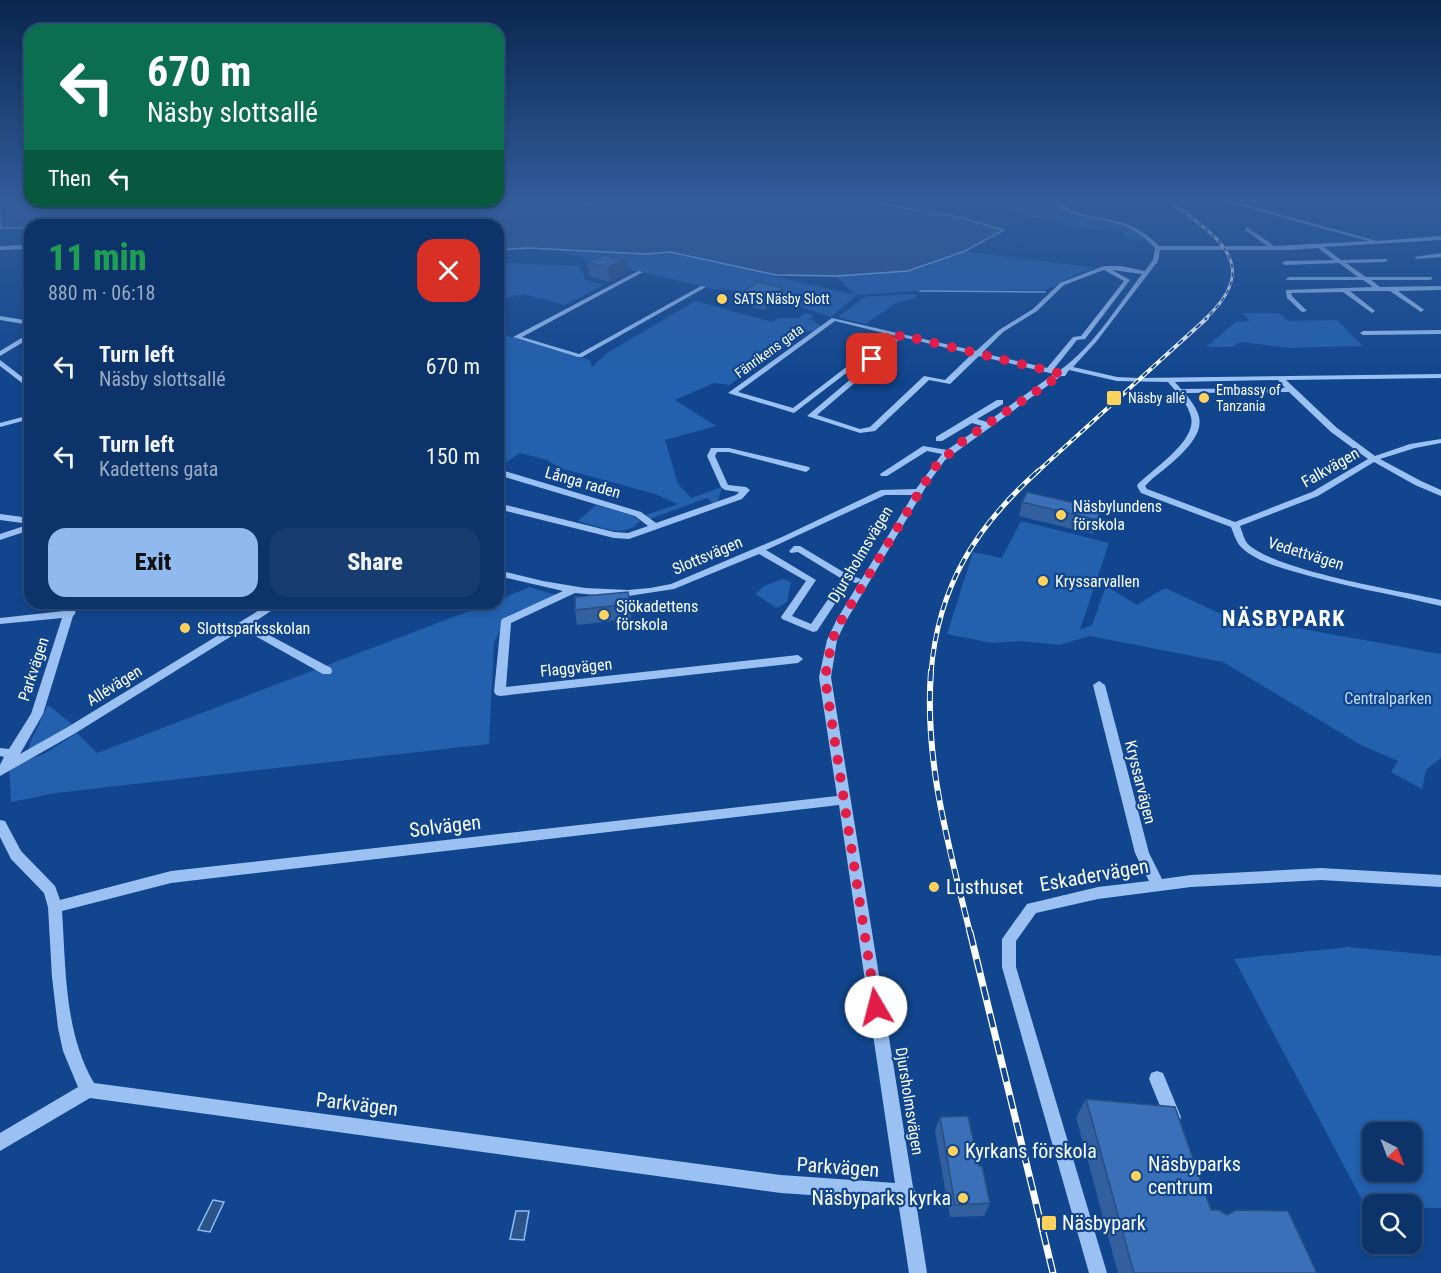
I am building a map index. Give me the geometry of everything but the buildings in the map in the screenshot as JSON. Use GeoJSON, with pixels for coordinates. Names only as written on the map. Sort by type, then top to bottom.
{"type":"FeatureCollection","features":[{"type":"Feature","properties":{"kind":"street","name":"Djursholmsvägen"},"geometry":{"type":"LineString","coordinates":[[918,1273],[825,678],[832,640],[849,607],[918,492],[948,453],[1065,371],[1094,341],[1156,260]]}},
{"type":"Feature","properties":{"kind":"street"},"geometry":{"type":"LineString","coordinates":[[1285,263],[1366,260]]}},
{"type":"Feature","properties":{"kind":"street"},"geometry":{"type":"LineString","coordinates":[[1338,261],[1379,289]]}},
{"type":"Feature","properties":{"kind":"street"},"geometry":{"type":"LineString","coordinates":[[1049,370],[1074,338],[1083,338],[1127,280],[1104,268]]}},
{"type":"Feature","properties":{"kind":"street"},"geometry":{"type":"LineString","coordinates":[[794,411],[860,431],[872,429],[927,378],[947,382],[976,353],[1001,332],[1035,310],[1062,284],[1104,268],[1146,273]]}},
{"type":"Feature","properties":{"kind":"street"},"geometry":{"type":"LineString","coordinates":[[640,272],[516,337],[580,356],[703,287]]}},
{"type":"Feature","properties":{"kind":"street"},"geometry":{"type":"LineString","coordinates":[[1289,279],[1430,278]]}},
{"type":"Feature","properties":{"kind":"street"},"geometry":{"type":"LineString","coordinates":[[1304,311],[1289,297],[1288,291],[1441,288]]}},
{"type":"Feature","properties":{"kind":"street"},"geometry":{"type":"LineString","coordinates":[[1343,289],[1372,311]]}},
{"type":"Feature","properties":{"kind":"street"},"geometry":{"type":"LineString","coordinates":[[1391,289],[1421,310]]}},
{"type":"Feature","properties":{"kind":"street"},"geometry":{"type":"LineString","coordinates":[[0,318],[24,322]]}},
{"type":"Feature","properties":{"kind":"street","name":"Fänrikens gata"},"geometry":{"type":"LineString","coordinates":[[794,411],[732,393],[834,319],[901,335]]}},
{"type":"Feature","properties":{"kind":"street"},"geometry":{"type":"LineString","coordinates":[[1363,333],[1441,332]]}},
{"type":"Feature","properties":{"kind":"street"},"geometry":{"type":"LineString","coordinates":[[794,411],[860,359],[872,359],[901,335],[1049,370],[1117,380],[1441,376]]}},
{"type":"Feature","properties":{"kind":"street"},"geometry":{"type":"LineString","coordinates":[[0,354],[24,339]]}},
{"type":"Feature","properties":{"kind":"street"},"geometry":{"type":"LineString","coordinates":[[811,416],[876,362],[872,359]]}},
{"type":"Feature","properties":{"kind":"street"},"geometry":{"type":"LineString","coordinates":[[0,362],[24,382]]}},
{"type":"Feature","properties":{"kind":"street"},"geometry":{"type":"LineString","coordinates":[[1280,378],[1338,435],[1373,459],[1441,493]]}},
{"type":"Feature","properties":{"kind":"street"},"geometry":{"type":"LineString","coordinates":[[1170,380],[1196,418],[1196,426],[1192,436],[1176,455],[1141,486],[1148,495],[1235,525]]}},
{"type":"Feature","properties":{"kind":"street"},"geometry":{"type":"LineString","coordinates":[[1179,391],[1290,390]]}},
{"type":"Feature","properties":{"kind":"street"},"geometry":{"type":"LineString","coordinates":[[939,439],[1000,402]]}},
{"type":"Feature","properties":{"kind":"street"},"geometry":{"type":"LineString","coordinates":[[0,425],[24,419]]}},
{"type":"Feature","properties":{"kind":"street"},"geometry":{"type":"LineString","coordinates":[[971,420],[987,425]]}},
{"type":"Feature","properties":{"kind":"street","name":"Falkvägen"},"geometry":{"type":"LineString","coordinates":[[1235,525],[1315,494],[1373,459],[1413,446],[1441,441]]}},
{"type":"Feature","properties":{"kind":"street"},"geometry":{"type":"LineString","coordinates":[[884,474],[926,448],[948,453]]}},
{"type":"Feature","properties":{"kind":"street"},"geometry":{"type":"LineString","coordinates":[[504,508],[622,537],[739,497],[746,490],[725,487],[711,456],[714,450],[729,450],[806,469]]}},
{"type":"Feature","properties":{"kind":"street","name":"Långa raden"},"geometry":{"type":"LineString","coordinates":[[504,474],[638,514],[655,527]]}},
{"type":"Feature","properties":{"kind":"street","name":"Slottsvägen"},"geometry":{"type":"LineString","coordinates":[[504,574],[571,591],[627,595],[659,589],[674,586],[759,550],[884,492],[918,492]]}},
{"type":"Feature","properties":{"kind":"street"},"geometry":{"type":"LineString","coordinates":[[0,517],[24,520]]}},
{"type":"Feature","properties":{"kind":"street","name":"Vedettvägen"},"geometry":{"type":"LineString","coordinates":[[1235,525],[1245,546],[1267,558],[1308,572],[1441,603]]}},
{"type":"Feature","properties":{"kind":"street"},"geometry":{"type":"LineString","coordinates":[[0,537],[24,529]]}},
{"type":"Feature","properties":{"kind":"street"},"geometry":{"type":"LineString","coordinates":[[759,550],[811,580],[786,617],[813,629],[852,579],[797,548],[794,550]]}},
{"type":"Feature","properties":{"kind":"street","name":"Flaggvägen"},"geometry":{"type":"LineString","coordinates":[[571,591],[506,621],[500,692],[798,659]]}},
{"type":"Feature","properties":{"kind":"street"},"geometry":{"type":"LineString","coordinates":[[0,621],[71,609]]}},
{"type":"Feature","properties":{"kind":"street","name":"Parkvägen"},"geometry":{"type":"LineString","coordinates":[[0,772],[14,754],[37,714],[71,609]]}},
{"type":"Feature","properties":{"kind":"street","name":"Allévägen"},"geometry":{"type":"LineString","coordinates":[[0,772],[268,609]]}},
{"type":"Feature","properties":{"kind":"street"},"geometry":{"type":"LineString","coordinates":[[243,625],[327,671]]}},
{"type":"Feature","properties":{"kind":"street","name":"Kryssarvägen"},"geometry":{"type":"LineString","coordinates":[[1099,686],[1142,853],[1158,885]]}},
{"type":"Feature","properties":{"kind":"street"},"geometry":{"type":"LineString","coordinates":[[0,752],[14,754]]}},
{"type":"Feature","properties":{"kind":"street","name":"Solvägen"},"geometry":{"type":"LineString","coordinates":[[55,907],[171,877],[843,800]]}},
{"type":"Feature","properties":{"kind":"street"},"geometry":{"type":"LineString","coordinates":[[0,825],[16,855],[50,890],[55,907],[69,1044],[76,1070],[89,1090],[0,1143]]}},
{"type":"Feature","properties":{"kind":"street","name":"Eskadervägen"},"geometry":{"type":"LineString","coordinates":[[1098,1273],[1009,968],[1009,939],[1032,908],[1098,892],[1158,885],[1321,874],[1441,881]]}},
{"type":"Feature","properties":{"kind":"street"},"geometry":{"type":"LineString","coordinates":[[1157,1079],[1180,1136]]}},
{"type":"Feature","properties":{"kind":"street","name":"Parkvägen"},"geometry":{"type":"LineString","coordinates":[[89,1090],[781,1184],[907,1193]]}},
{"type":"Feature","properties":{"kind":"green space"},"geometry":{"type":"Polygon","coordinates":[[[593,260],[706,260],[855,295],[836,276],[908,271],[938,260],[1037,260],[1095,268],[1077,274],[1046,290],[914,291],[857,295],[831,317],[804,308],[780,294],[713,289],[593,260]]]}},
{"type":"Feature","properties":{"kind":"green space"},"geometry":{"type":"Polygon","coordinates":[[[504,263],[581,266],[579,272],[584,273],[585,280],[604,285],[565,305],[523,294],[504,299],[504,263]]]}},
{"type":"Feature","properties":{"kind":"green space"},"geometry":{"type":"Polygon","coordinates":[[[916,295],[915,298],[896,303],[866,324],[838,317],[865,297],[916,295]]]}},
{"type":"Feature","properties":{"kind":"green space"},"geometry":{"type":"Polygon","coordinates":[[[695,301],[773,322],[778,318],[799,318],[804,313],[813,315],[810,319],[822,326],[813,332],[808,331],[729,385],[714,383],[675,400],[716,426],[665,440],[678,484],[691,498],[722,487],[718,501],[713,503],[707,498],[650,519],[646,515],[678,504],[655,494],[560,468],[547,460],[520,453],[504,464],[504,335],[590,360],[592,367],[607,353],[695,301]]]}},
{"type":"Feature","properties":{"kind":"green space"},"geometry":{"type":"Polygon","coordinates":[[[1242,313],[1279,313],[1288,321],[1337,320],[1363,346],[1289,348],[1241,342],[1231,347],[1206,347],[1236,322],[1250,321],[1242,313]]]}},
{"type":"Feature","properties":{"kind":"green space"},"geometry":{"type":"Polygon","coordinates":[[[596,505],[634,516],[640,521],[634,527],[619,531],[578,521],[596,505]]]}},
{"type":"Feature","properties":{"kind":"green space","name":"Centralparken"},"geometry":{"type":"Polygon","coordinates":[[[1021,521],[1109,543],[1080,630],[1092,625],[1106,586],[1137,605],[1165,588],[1221,614],[1441,654],[1441,758],[1426,770],[1422,789],[1391,772],[1398,761],[1361,745],[1223,662],[1090,636],[1059,645],[1020,641],[992,643],[947,634],[973,552],[1002,558],[1021,521]]]}},
{"type":"Feature","properties":{"kind":"green space"},"geometry":{"type":"Polygon","coordinates":[[[783,579],[791,582],[787,602],[777,608],[755,594],[764,586],[783,579]]]}},
{"type":"Feature","properties":{"kind":"green space"},"geometry":{"type":"Polygon","coordinates":[[[530,587],[556,595],[506,617],[494,643],[489,744],[56,793],[11,802],[9,766],[44,754],[77,733],[97,753],[474,609],[504,609],[504,598],[530,587]]]}},
{"type":"Feature","properties":{"kind":"green space"},"geometry":{"type":"Polygon","coordinates":[[[48,705],[72,724],[29,750],[30,743],[48,705]]]}},
{"type":"Feature","properties":{"kind":"green space"},"geometry":{"type":"Polygon","coordinates":[[[1349,947],[1441,956],[1441,1208],[1422,1208],[1422,1194],[1362,1194],[1362,1200],[1234,959],[1349,947]]]}},
{"type":"Feature","properties":{"kind":"shaded area"},"geometry":{"type":"Polygon","coordinates":[[[709,260],[938,260],[908,271],[837,276],[776,275],[709,260]]]}},
{"type":"Feature","properties":{"kind":"shaded area"},"geometry":{"type":"Polygon","coordinates":[[[213,1200],[224,1202],[210,1232],[198,1230],[213,1200]]]}},
{"type":"Feature","properties":{"kind":"shaded area"},"geometry":{"type":"Polygon","coordinates":[[[516,1211],[529,1211],[524,1240],[510,1239],[516,1211]]]}},
{"type":"Feature","properties":{"kind":"waterway"},"geometry":{"type":"LineString","coordinates":[[920,291],[1045,292]]}},
{"type":"Feature","properties":{"kind":"railway"},"geometry":{"type":"LineString","coordinates":[[1205,319],[1222,300],[1231,283],[1232,267],[1230,260]]}},
{"type":"Feature","properties":{"kind":"railway"},"geometry":{"type":"LineString","coordinates":[[1036,473],[1207,318]]}},
{"type":"Feature","properties":{"kind":"railway"},"geometry":{"type":"LineString","coordinates":[[931,673],[942,613],[963,561],[996,514],[1038,471]]}},
{"type":"Feature","properties":{"kind":"railway"},"geometry":{"type":"LineString","coordinates":[[931,671],[931,738],[935,771],[940,804],[970,933]]}},
{"type":"Feature","properties":{"kind":"railway"},"geometry":{"type":"LineString","coordinates":[[970,932],[1053,1273]]}},
{"type":"Feature","properties":{"kind":"place","name":"SATS Näsby Slott"},"geometry":{"type":"Point","coordinates":[722,299]}},
{"type":"Feature","properties":{"kind":"place","name":"Näsby allé"},"geometry":{"type":"Point","coordinates":[1114,398]}},
{"type":"Feature","properties":{"kind":"place","name":"Embassy of Tanzania"},"geometry":{"type":"Point","coordinates":[1204,398]}},
{"type":"Feature","properties":{"kind":"place","name":"Näsbylundens förskola"},"geometry":{"type":"Point","coordinates":[1061,515]}},
{"type":"Feature","properties":{"kind":"place","name":"Kryssarvallen"},"geometry":{"type":"Point","coordinates":[1043,581]}},
{"type":"Feature","properties":{"kind":"place","name":"Sjökadettens förskola"},"geometry":{"type":"Point","coordinates":[604,615]}},
{"type":"Feature","properties":{"kind":"place","name":"Slottsparksskolan"},"geometry":{"type":"Point","coordinates":[185,628]}},
{"type":"Feature","properties":{"kind":"place","name":"Lusthuset"},"geometry":{"type":"Point","coordinates":[934,887]}},
{"type":"Feature","properties":{"kind":"place","name":"Kyrkans förskola"},"geometry":{"type":"Point","coordinates":[953,1151]}},
{"type":"Feature","properties":{"kind":"place","name":"Näsbyparks centrum"},"geometry":{"type":"Point","coordinates":[1136,1176]}},
{"type":"Feature","properties":{"kind":"place","name":"Näsbyparks kyrka"},"geometry":{"type":"Point","coordinates":[963,1198]}},
{"type":"Feature","properties":{"kind":"place","name":"Näsbypark"},"geometry":{"type":"Point","coordinates":[1049,1223]}},
{"type":"Feature","properties":{"kind":"district","name":"NÄSBYPARK"},"geometry":{"type":"Point","coordinates":[1284,618]}},
{"type":"Feature","properties":{"kind":"route"},"geometry":{"type":"LineString","coordinates":[[872,359],[901,335],[1062,374],[964,440],[942,458],[893,534],[832,640],[825,678],[876,1007]]}}]}
